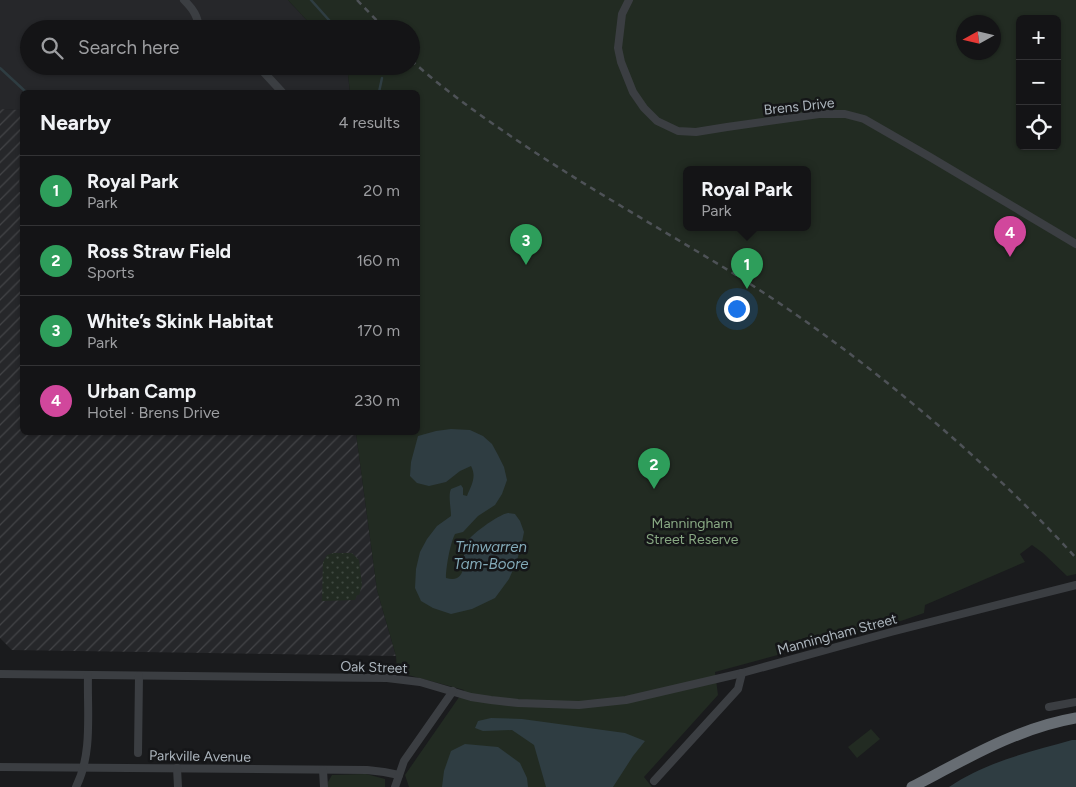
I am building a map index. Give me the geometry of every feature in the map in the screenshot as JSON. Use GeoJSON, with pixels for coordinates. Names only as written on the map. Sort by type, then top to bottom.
{"type":"FeatureCollection","features":[{"type":"Feature","properties":{"kind":"highway"},"geometry":{"type":"LineString","coordinates":[[912,787],[1013,737],[1043,726],[1076,718]]}},
{"type":"Feature","properties":{"kind":"street"},"geometry":{"type":"LineString","coordinates":[[184,0],[191,7],[198,20]]}},
{"type":"Feature","properties":{"kind":"street","name":"Brens Drive"},"geometry":{"type":"LineString","coordinates":[[629,0],[622,14],[618,48],[621,62],[633,92],[644,108],[657,121],[678,131],[696,132],[819,114],[845,114],[864,119],[1076,244]]}},
{"type":"Feature","properties":{"kind":"street"},"geometry":{"type":"LineString","coordinates":[[266,75],[280,90]]}},
{"type":"Feature","properties":{"kind":"street"},"geometry":{"type":"LineString","coordinates":[[1074,586],[1076,595]]}},
{"type":"Feature","properties":{"kind":"street","name":"Manningham Street"},"geometry":{"type":"LineString","coordinates":[[742,673],[891,632],[1074,586]]}},
{"type":"Feature","properties":{"kind":"street"},"geometry":{"type":"LineString","coordinates":[[654,782],[738,689],[742,673]]}},
{"type":"Feature","properties":{"kind":"street","name":"Oak Street"},"geometry":{"type":"LineString","coordinates":[[0,674],[386,678],[420,682],[481,699],[518,703],[579,705],[626,700],[742,673]]}},
{"type":"Feature","properties":{"kind":"street"},"geometry":{"type":"LineString","coordinates":[[76,787],[83,768],[87,746],[88,675]]}},
{"type":"Feature","properties":{"kind":"street"},"geometry":{"type":"LineString","coordinates":[[138,753],[139,676]]}},
{"type":"Feature","properties":{"kind":"street"},"geometry":{"type":"LineString","coordinates":[[395,787],[404,761],[453,691]]}},
{"type":"Feature","properties":{"kind":"street"},"geometry":{"type":"LineString","coordinates":[[1049,707],[1076,702]]}},
{"type":"Feature","properties":{"kind":"street","name":"Parkville Avenue"},"geometry":{"type":"LineString","coordinates":[[0,767],[368,770],[399,775]]}},
{"type":"Feature","properties":{"kind":"street"},"geometry":{"type":"LineString","coordinates":[[177,768],[178,787]]}},
{"type":"Feature","properties":{"kind":"street"},"geometry":{"type":"LineString","coordinates":[[323,770],[324,787]]}},
{"type":"Feature","properties":{"kind":"shaded area"},"geometry":{"type":"Polygon","coordinates":[[[0,0],[288,0],[307,20],[20,20],[20,75],[348,75],[350,90],[20,90],[20,110],[0,109],[0,0]]]}},
{"type":"Feature","properties":{"kind":"shaded area"},"geometry":{"type":"Polygon","coordinates":[[[0,109],[20,110],[20,435],[356,435],[377,590],[396,656],[12,650],[0,638],[0,109]]]}},
{"type":"Feature","properties":{"kind":"shaded area"},"geometry":{"type":"Polygon","coordinates":[[[20,152],[20,193],[19,193],[20,152]]]}},
{"type":"Feature","properties":{"kind":"green space","name":"Manningham Street Reserve"},"geometry":{"type":"Polygon","coordinates":[[[288,0],[1076,0],[1076,574],[1067,576],[1032,545],[1020,554],[1025,562],[925,605],[924,613],[895,623],[715,672],[718,695],[644,777],[652,787],[409,787],[405,775],[464,690],[397,672],[396,656],[377,590],[356,435],[420,435],[420,90],[350,90],[348,75],[420,75],[420,20],[307,20],[288,0]]]}},
{"type":"Feature","properties":{"kind":"green space"},"geometry":{"type":"Polygon","coordinates":[[[333,553],[352,553],[359,560],[362,585],[359,595],[357,595],[355,600],[322,601],[323,562],[327,555],[333,553]]]}},
{"type":"Feature","properties":{"kind":"green space"},"geometry":{"type":"Polygon","coordinates":[[[871,729],[880,739],[857,758],[848,747],[871,729]]]}},
{"type":"Feature","properties":{"kind":"green space"},"geometry":{"type":"Polygon","coordinates":[[[366,774],[385,779],[385,787],[328,787],[328,782],[332,775],[366,774]]]}},
{"type":"Feature","properties":{"kind":"water","name":"Trinwarren Tam-Boore"},"geometry":{"type":"Polygon","coordinates":[[[451,429],[470,430],[483,436],[492,444],[504,467],[507,480],[502,494],[495,505],[478,516],[463,532],[455,534],[451,544],[446,578],[453,579],[461,574],[467,541],[491,521],[504,514],[515,514],[524,532],[516,563],[509,579],[495,598],[472,609],[451,614],[433,608],[421,601],[415,588],[416,569],[420,552],[427,539],[437,526],[451,516],[451,489],[461,485],[463,495],[467,496],[473,481],[473,470],[471,466],[460,471],[446,482],[429,486],[417,483],[410,476],[411,462],[418,436],[451,429]]]}},
{"type":"Feature","properties":{"kind":"water"},"geometry":{"type":"Polygon","coordinates":[[[491,718],[522,719],[625,733],[645,741],[613,787],[546,787],[534,745],[512,730],[483,731],[475,728],[478,721],[491,718]]]}},
{"type":"Feature","properties":{"kind":"water"},"geometry":{"type":"Polygon","coordinates":[[[1076,740],[1076,787],[949,787],[993,764],[1076,740]]]}},
{"type":"Feature","properties":{"kind":"water"},"geometry":{"type":"Polygon","coordinates":[[[465,744],[498,747],[520,763],[527,778],[528,787],[442,787],[444,771],[451,751],[465,744]]]}},
{"type":"Feature","properties":{"kind":"waterway"},"geometry":{"type":"LineString","coordinates":[[311,0],[329,20]]}},
{"type":"Feature","properties":{"kind":"waterway"},"geometry":{"type":"LineString","coordinates":[[0,68],[24,90]]}},
{"type":"Feature","properties":{"kind":"waterway"},"geometry":{"type":"LineString","coordinates":[[379,90],[382,78]]}},
{"type":"Feature","properties":{"kind":"railway"},"geometry":{"type":"LineString","coordinates":[[357,0],[376,20]]}},
{"type":"Feature","properties":{"kind":"railway"},"geometry":{"type":"LineString","coordinates":[[420,68],[490,122],[545,159],[736,275],[824,334],[908,400],[962,446],[992,473],[1076,558]]}},
{"type":"Feature","properties":{"kind":"place","name":"Urban Camp"},"geometry":{"type":"Point","coordinates":[1010,257]}},
{"type":"Feature","properties":{"kind":"place","name":"White’s Skink Habitat"},"geometry":{"type":"Point","coordinates":[526,265]}},
{"type":"Feature","properties":{"kind":"place","name":"Royal Park"},"geometry":{"type":"Point","coordinates":[747,289]}},
{"type":"Feature","properties":{"kind":"place","name":"Ross Straw Field"},"geometry":{"type":"Point","coordinates":[654,489]}}]}
